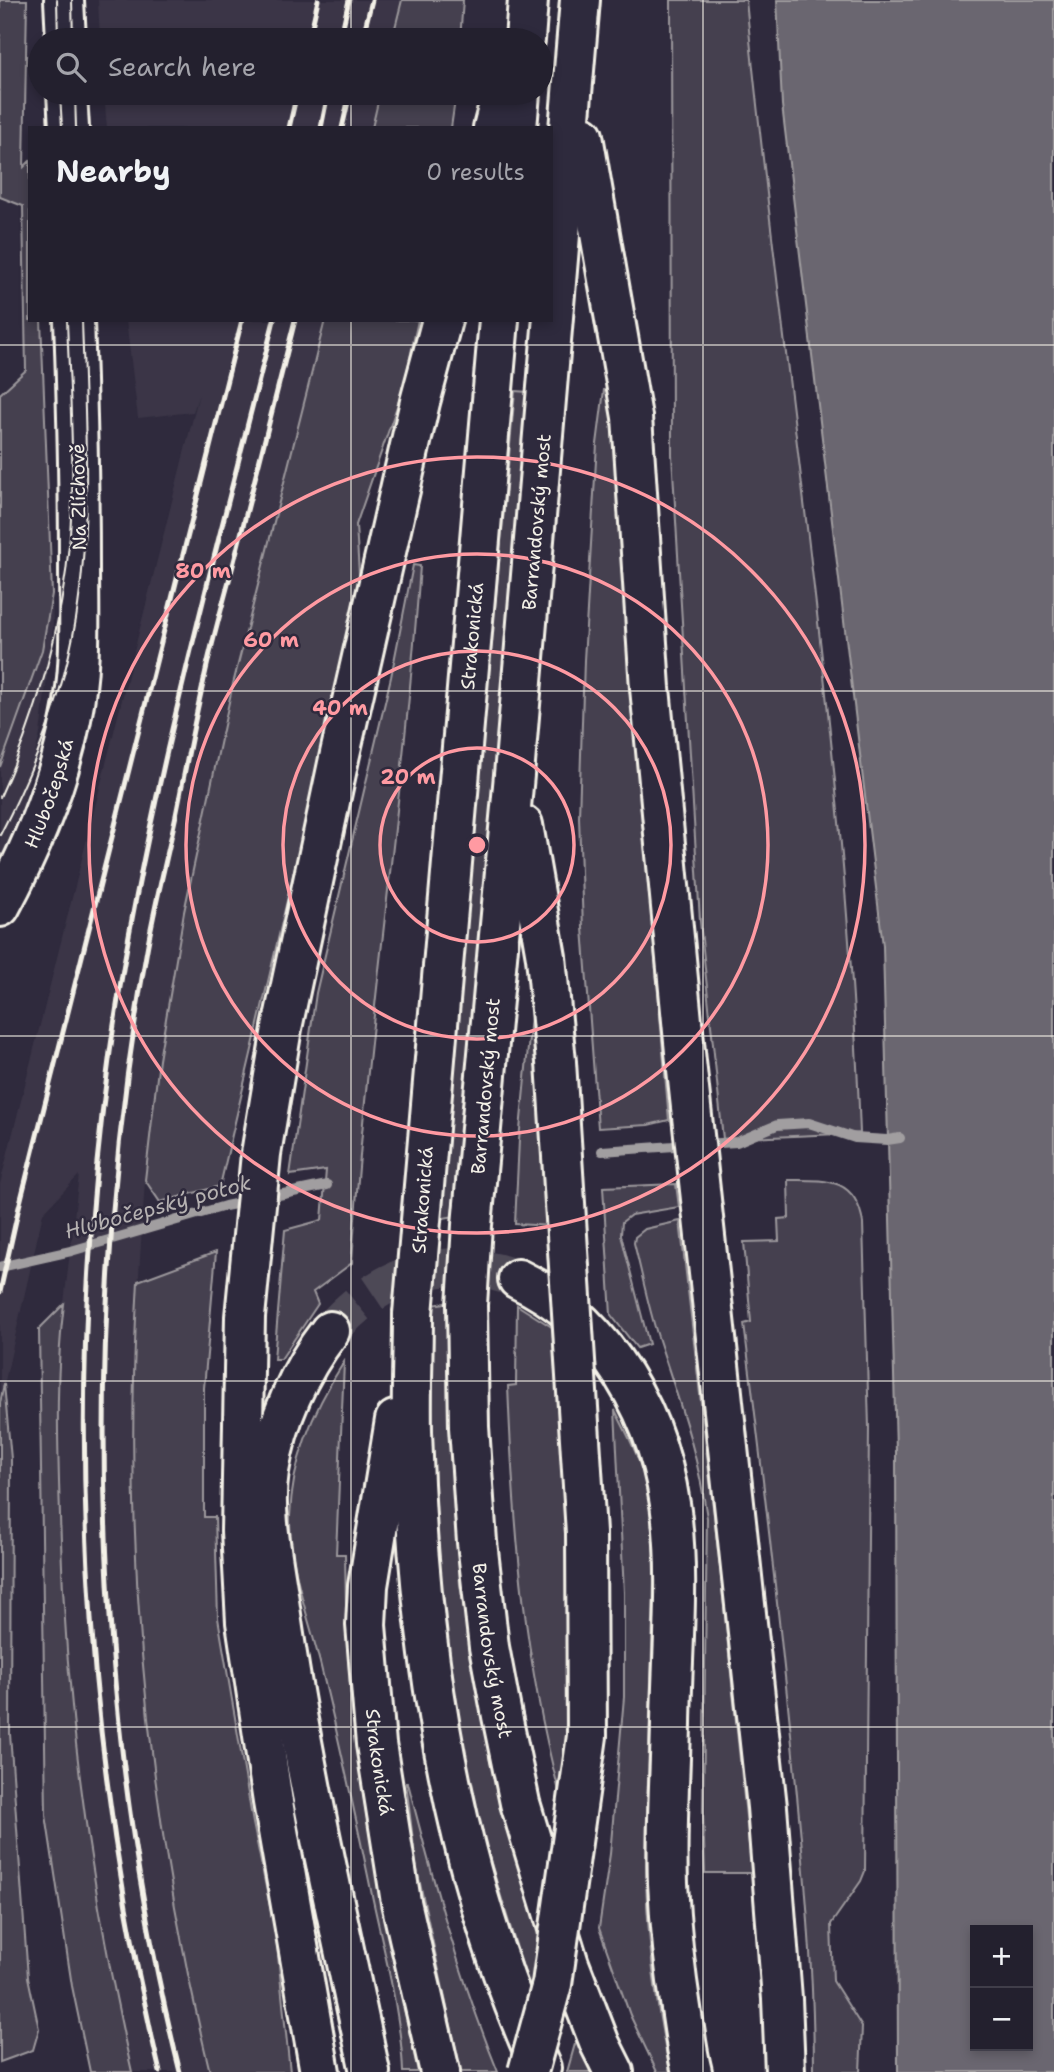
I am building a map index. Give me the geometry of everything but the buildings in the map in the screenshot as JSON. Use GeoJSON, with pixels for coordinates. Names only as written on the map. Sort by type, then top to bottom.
{"type":"FeatureCollection","features":[{"type":"Feature","properties":{"kind":"main road"},"geometry":{"type":"LineString","coordinates":[[64,0],[65,28]]}},
{"type":"Feature","properties":{"kind":"main road"},"geometry":{"type":"LineString","coordinates":[[520,28],[528,0]]}},
{"type":"Feature","properties":{"kind":"main road"},"geometry":{"type":"LineString","coordinates":[[526,28],[528,0]]}},
{"type":"Feature","properties":{"kind":"main road"},"geometry":{"type":"LineString","coordinates":[[580,0],[574,84],[632,417],[650,688],[685,1052],[767,1807],[785,2072]]}},
{"type":"Feature","properties":{"kind":"main road","name":"Barrandovský most"},"geometry":{"type":"LineString","coordinates":[[574,84],[467,1305],[470,1427],[477,1542],[489,1647],[520,1803],[569,1964],[600,2044],[614,2072]]}},
{"type":"Feature","properties":{"kind":"main road"},"geometry":{"type":"LineString","coordinates":[[68,105],[69,126]]}},
{"type":"Feature","properties":{"kind":"main road"},"geometry":{"type":"LineString","coordinates":[[494,126],[499,105]]}},
{"type":"Feature","properties":{"kind":"main road"},"geometry":{"type":"LineString","coordinates":[[517,126],[519,105]]}},
{"type":"Feature","properties":{"kind":"main road","name":"Na Zlíchově"},"geometry":{"type":"LineString","coordinates":[[75,322],[79,478],[78,673]]}},
{"type":"Feature","properties":{"kind":"main road"},"geometry":{"type":"LineString","coordinates":[[318,2058],[254,1683],[242,1575],[245,1317],[261,1154],[282,1028],[306,907],[420,402],[441,322]]}},
{"type":"Feature","properties":{"kind":"main road","name":"Strakonická"},"geometry":{"type":"LineString","coordinates":[[440,2072],[401,1902],[376,1744],[366,1625],[371,1566],[413,1314],[499,322]]}},
{"type":"Feature","properties":{"kind":"main road","name":"Hlubočepská"},"geometry":{"type":"LineString","coordinates":[[0,907],[24,859],[55,782],[72,716],[78,673]]}},
{"type":"Feature","properties":{"kind":"main road"},"geometry":{"type":"LineString","coordinates":[[514,775],[546,957],[556,1062],[586,1534],[587,1736],[552,1984],[528,2072]]}},
{"type":"Feature","properties":{"kind":"main road"},"geometry":{"type":"LineString","coordinates":[[518,1279],[554,1298],[595,1335],[636,1397],[658,1445],[667,1478],[673,1516],[676,1584],[668,1881],[674,1963],[692,2072]]}},
{"type":"Feature","properties":{"kind":"main road"},"geometry":{"type":"LineString","coordinates":[[413,1314],[412,1429],[417,1541],[424,1624],[436,1707],[453,1795],[475,1881],[505,1977],[543,2072]]}},
{"type":"Feature","properties":{"kind":"main road"},"geometry":{"type":"LineString","coordinates":[[273,1802],[267,1508],[269,1471],[280,1425],[299,1378],[330,1331]]}},
{"type":"Feature","properties":{"kind":"main road"},"geometry":{"type":"LineString","coordinates":[[267,1508],[287,1654],[370,2072]]}},
{"type":"Feature","properties":{"kind":"shaded area"},"geometry":{"type":"Polygon","coordinates":[[[0,0],[27,0],[24,167],[28,163],[28,322],[41,322],[52,594],[42,650],[0,767],[0,394],[26,370],[23,206],[0,197],[0,0]]]}},
{"type":"Feature","properties":{"kind":"shaded area"},"geometry":{"type":"Polygon","coordinates":[[[98,0],[402,0],[395,28],[99,28],[98,0]]]}},
{"type":"Feature","properties":{"kind":"shaded area"},"geometry":{"type":"Polygon","coordinates":[[[402,0],[463,0],[461,28],[395,28],[402,0]]]}},
{"type":"Feature","properties":{"kind":"shaded area"},"geometry":{"type":"Polygon","coordinates":[[[671,0],[746,0],[828,708],[853,991],[860,1133],[723,1139],[700,921],[672,455],[671,0]]]}},
{"type":"Feature","properties":{"kind":"shaded area"},"geometry":{"type":"Polygon","coordinates":[[[777,0],[1054,0],[1054,2072],[898,2072],[896,1452],[883,946],[782,105],[777,0]]]}},
{"type":"Feature","properties":{"kind":"shaded area"},"geometry":{"type":"Polygon","coordinates":[[[105,105],[377,105],[372,126],[107,126],[105,105]]]}},
{"type":"Feature","properties":{"kind":"shaded area"},"geometry":{"type":"Polygon","coordinates":[[[377,105],[454,105],[451,126],[372,126],[377,105]]]}},
{"type":"Feature","properties":{"kind":"shaded area"},"geometry":{"type":"Polygon","coordinates":[[[126,322],[324,322],[232,688],[184,912],[159,1060],[145,1180],[135,1338],[136,1563],[154,1769],[187,1972],[210,2072],[132,2072],[93,1872],[79,1778],[61,1567],[58,1441],[60,1337],[79,1175],[43,1213],[0,1403],[0,1184],[199,394],[193,412],[138,418],[126,322]]]}},
{"type":"Feature","properties":{"kind":"shaded area"},"geometry":{"type":"Polygon","coordinates":[[[324,322],[418,322],[404,386],[356,525],[360,590],[220,1186],[160,1202],[145,1180],[159,1060],[184,912],[232,688],[324,322]]]}},
{"type":"Feature","properties":{"kind":"shaded area"},"geometry":{"type":"Polygon","coordinates":[[[604,390],[608,390],[610,395],[631,681],[669,1120],[648,1125],[598,1128],[583,928],[579,817],[584,660],[597,444],[604,390]]]}},
{"type":"Feature","properties":{"kind":"shaded area"},"geometry":{"type":"Polygon","coordinates":[[[515,391],[528,392],[455,1216],[438,1219],[515,391]]]}},
{"type":"Feature","properties":{"kind":"shaded area"},"geometry":{"type":"Polygon","coordinates":[[[413,565],[420,566],[413,653],[366,1089],[352,1263],[313,1292],[318,1304],[281,1359],[274,1359],[285,1230],[322,1220],[326,1170],[290,1175],[316,993],[391,677],[413,565]]]}},
{"type":"Feature","properties":{"kind":"shaded area"},"geometry":{"type":"Polygon","coordinates":[[[52,594],[53,628],[40,734],[23,804],[0,866],[0,767],[42,650],[52,594]]]}},
{"type":"Feature","properties":{"kind":"shaded area"},"geometry":{"type":"Polygon","coordinates":[[[533,996],[552,1226],[515,1224],[519,1140],[533,996]]]}},
{"type":"Feature","properties":{"kind":"shaded area"},"geometry":{"type":"Polygon","coordinates":[[[788,1180],[827,1181],[846,1189],[854,1197],[863,1223],[869,1427],[865,1871],[831,1924],[833,1981],[862,2027],[860,2072],[814,2072],[810,1945],[799,1818],[744,1324],[751,1322],[744,1242],[779,1241],[778,1219],[789,1218],[788,1180]]]}},
{"type":"Feature","properties":{"kind":"shaded area"},"geometry":{"type":"Polygon","coordinates":[[[676,1184],[679,1207],[631,1215],[622,1222],[621,1235],[649,1344],[637,1348],[611,1315],[603,1187],[676,1184]]]}},
{"type":"Feature","properties":{"kind":"shaded area"},"geometry":{"type":"Polygon","coordinates":[[[680,1221],[752,1873],[705,1873],[703,1810],[707,1518],[693,1448],[654,1325],[634,1243],[635,1237],[645,1229],[680,1221]]]}},
{"type":"Feature","properties":{"kind":"shaded area"},"geometry":{"type":"Polygon","coordinates":[[[216,1252],[204,1388],[204,1517],[215,1517],[218,1618],[253,1823],[276,1936],[290,2072],[210,2072],[170,1877],[144,1679],[134,1480],[138,1281],[216,1252]]]}},
{"type":"Feature","properties":{"kind":"shaded area"},"geometry":{"type":"Polygon","coordinates":[[[452,1302],[450,1427],[460,1585],[490,1761],[509,1837],[541,1939],[531,1993],[487,1849],[468,1776],[446,1650],[434,1496],[432,1305],[452,1302]]]}},
{"type":"Feature","properties":{"kind":"shaded area"},"geometry":{"type":"Polygon","coordinates":[[[64,1304],[59,1357],[58,1437],[67,1656],[92,1865],[132,2072],[90,2072],[72,1986],[46,1815],[39,1329],[64,1304]]]}},
{"type":"Feature","properties":{"kind":"shaded area"},"geometry":{"type":"Polygon","coordinates":[[[517,1305],[558,1331],[573,1577],[572,1735],[565,1813],[540,1706],[523,1601],[508,1386],[516,1385],[517,1305]]]}},
{"type":"Feature","properties":{"kind":"shaded area"},"geometry":{"type":"Polygon","coordinates":[[[344,1362],[336,1554],[345,1554],[350,1682],[359,1769],[382,1899],[418,2072],[403,2072],[392,1985],[336,1728],[301,1594],[291,1536],[292,1495],[306,1435],[344,1362]]]}},
{"type":"Feature","properties":{"kind":"shaded area"},"geometry":{"type":"Polygon","coordinates":[[[4,1384],[11,1459],[10,1734],[28,1977],[39,2029],[33,2050],[0,2062],[0,1403],[4,1384]]]}},
{"type":"Feature","properties":{"kind":"shaded area"},"geometry":{"type":"Polygon","coordinates":[[[615,1410],[643,1473],[653,1538],[646,1892],[653,1970],[670,2072],[657,2072],[630,2015],[599,1928],[610,1854],[624,1697],[624,1593],[615,1410]]]}},
{"type":"Feature","properties":{"kind":"shaded area"},"geometry":{"type":"Polygon","coordinates":[[[406,1783],[459,1965],[498,2072],[461,2072],[416,1865],[406,1783]]]}},
{"type":"Feature","properties":{"kind":"shaded area"},"geometry":{"type":"Polygon","coordinates":[[[577,2037],[593,2072],[567,2072],[577,2037]]]}},
{"type":"Feature","properties":{"kind":"waterway","name":"Hlubočepský potok"},"geometry":{"type":"LineString","coordinates":[[704,1144],[737,1142],[777,1125],[809,1123],[855,1138],[900,1138]]}},
{"type":"Feature","properties":{"kind":"waterway","name":"Hlubočepský potok"},"geometry":{"type":"LineString","coordinates":[[602,1151],[689,1145]]}},
{"type":"Feature","properties":{"kind":"waterway","name":"Hlubočepský potok"},"geometry":{"type":"LineString","coordinates":[[264,1198],[327,1185]]}},
{"type":"Feature","properties":{"kind":"waterway","name":"Hlubočepský potok"},"geometry":{"type":"LineString","coordinates":[[0,1267],[71,1251],[250,1201]]}},
{"type":"Feature","properties":{"kind":"tunnel"},"geometry":{"type":"LineString","coordinates":[[330,1331],[370,1295],[415,1273],[439,1268],[465,1268],[491,1271],[518,1279]]}},
{"type":"Feature","properties":{"kind":"tram line"},"geometry":{"type":"LineString","coordinates":[[57,0],[58,28]]}},
{"type":"Feature","properties":{"kind":"tram line"},"geometry":{"type":"LineString","coordinates":[[72,0],[73,28]]}},
{"type":"Feature","properties":{"kind":"tram line"},"geometry":{"type":"LineString","coordinates":[[61,105],[62,126]]}},
{"type":"Feature","properties":{"kind":"tram line"},"geometry":{"type":"LineString","coordinates":[[75,105],[76,126]]}},
{"type":"Feature","properties":{"kind":"tram line"},"geometry":{"type":"LineString","coordinates":[[0,797],[41,690],[65,578],[72,502],[67,322]]}},
{"type":"Feature","properties":{"kind":"tram line"},"geometry":{"type":"LineString","coordinates":[[0,835],[47,730],[64,675],[76,619],[86,507],[82,322]]}},
{"type":"Feature","properties":{"kind":"railway"},"geometry":{"type":"LineString","coordinates":[[312,28],[318,0]]}},
{"type":"Feature","properties":{"kind":"railway"},"geometry":{"type":"LineString","coordinates":[[343,28],[349,0]]}},
{"type":"Feature","properties":{"kind":"railway"},"geometry":{"type":"LineString","coordinates":[[365,28],[372,0]]}},
{"type":"Feature","properties":{"kind":"railway"},"geometry":{"type":"LineString","coordinates":[[289,126],[294,105]]}},
{"type":"Feature","properties":{"kind":"railway"},"geometry":{"type":"LineString","coordinates":[[321,126],[326,105]]}},
{"type":"Feature","properties":{"kind":"railway"},"geometry":{"type":"LineString","coordinates":[[342,126],[347,105]]}},
{"type":"Feature","properties":{"kind":"railway"},"geometry":{"type":"LineString","coordinates":[[0,1292],[241,322]]}},
{"type":"Feature","properties":{"kind":"railway"},"geometry":{"type":"LineString","coordinates":[[160,2072],[133,1947],[112,1820],[97,1692],[88,1564],[84,1436],[87,1307],[95,1179],[110,1052],[125,959],[161,775],[274,322]]}},
{"type":"Feature","properties":{"kind":"railway"},"geometry":{"type":"LineString","coordinates":[[180,2072],[150,1936],[128,1797],[113,1657],[105,1515],[105,1374],[111,1232],[125,1093],[153,920],[210,651],[294,322]]}}]}
